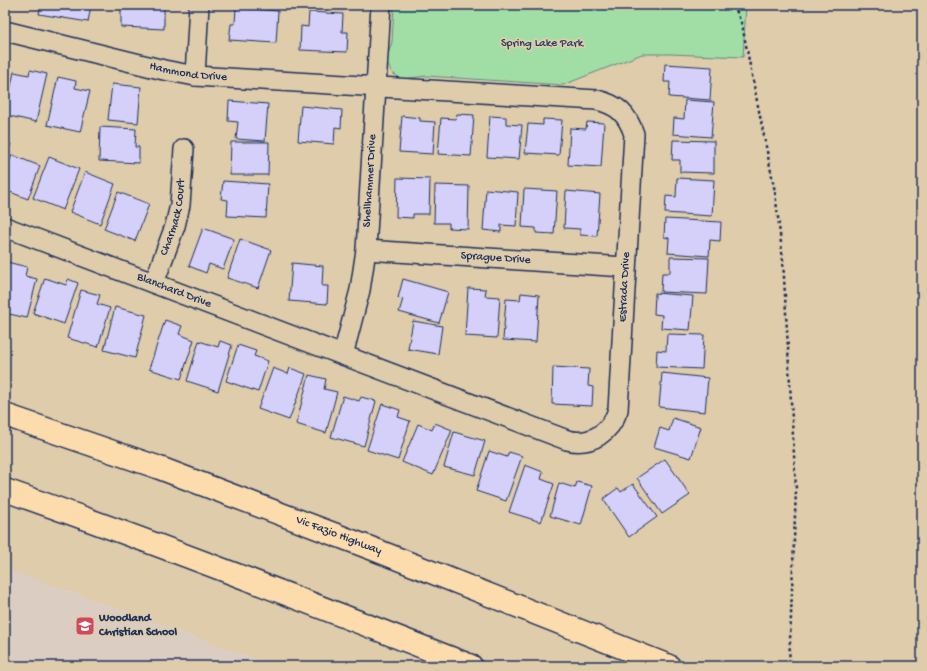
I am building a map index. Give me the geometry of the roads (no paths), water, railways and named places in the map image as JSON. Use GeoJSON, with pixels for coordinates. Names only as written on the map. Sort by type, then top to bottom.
{"type":"FeatureCollection","features":[{"type":"Feature","properties":{"kind":"highway","name":"Vic Fazio Highway"},"geometry":{"type":"LineString","coordinates":[[5,415],[157,467],[373,549],[669,666]]}},
{"type":"Feature","properties":{"kind":"highway"},"geometry":{"type":"LineString","coordinates":[[5,490],[78,515],[471,666]]}},
{"type":"Feature","properties":{"kind":"highway"},"geometry":{"type":"LineString","coordinates":[[5,497],[78,515]]}},
{"type":"Feature","properties":{"kind":"street"},"geometry":{"type":"LineString","coordinates":[[195,76],[200,5]]}},
{"type":"Feature","properties":{"kind":"street","name":"Shellhammer Drive"},"geometry":{"type":"LineString","coordinates":[[343,355],[360,290],[366,250],[380,5]]}},
{"type":"Feature","properties":{"kind":"street","name":"Hammond Drive"},"geometry":{"type":"LineString","coordinates":[[5,31],[164,70],[195,76],[376,87]]}},
{"type":"Feature","properties":{"kind":"street","name":"Estrada Drive"},"geometry":{"type":"LineString","coordinates":[[343,355],[553,436],[575,442],[591,440],[609,429],[618,410],[625,267],[634,134],[626,115],[614,105],[597,100],[376,87]]}},
{"type":"Feature","properties":{"kind":"street","name":"Charmack Court"},"geometry":{"type":"LineString","coordinates":[[154,283],[175,226],[180,205],[184,149]]}},
{"type":"Feature","properties":{"kind":"street","name":"Blanchard Drive"},"geometry":{"type":"LineString","coordinates":[[5,227],[343,355]]}},
{"type":"Feature","properties":{"kind":"street","name":"Sprague Drive"},"geometry":{"type":"LineString","coordinates":[[366,250],[625,267]]}},
{"type":"Feature","properties":{"kind":"place","name":"Woodland Christian School"},"geometry":{"type":"Point","coordinates":[85,626]}},
{"type":"Feature","properties":{"kind":"park label","name":"Spring Lake Park"},"geometry":{"type":"Point","coordinates":[542,44]}}]}
